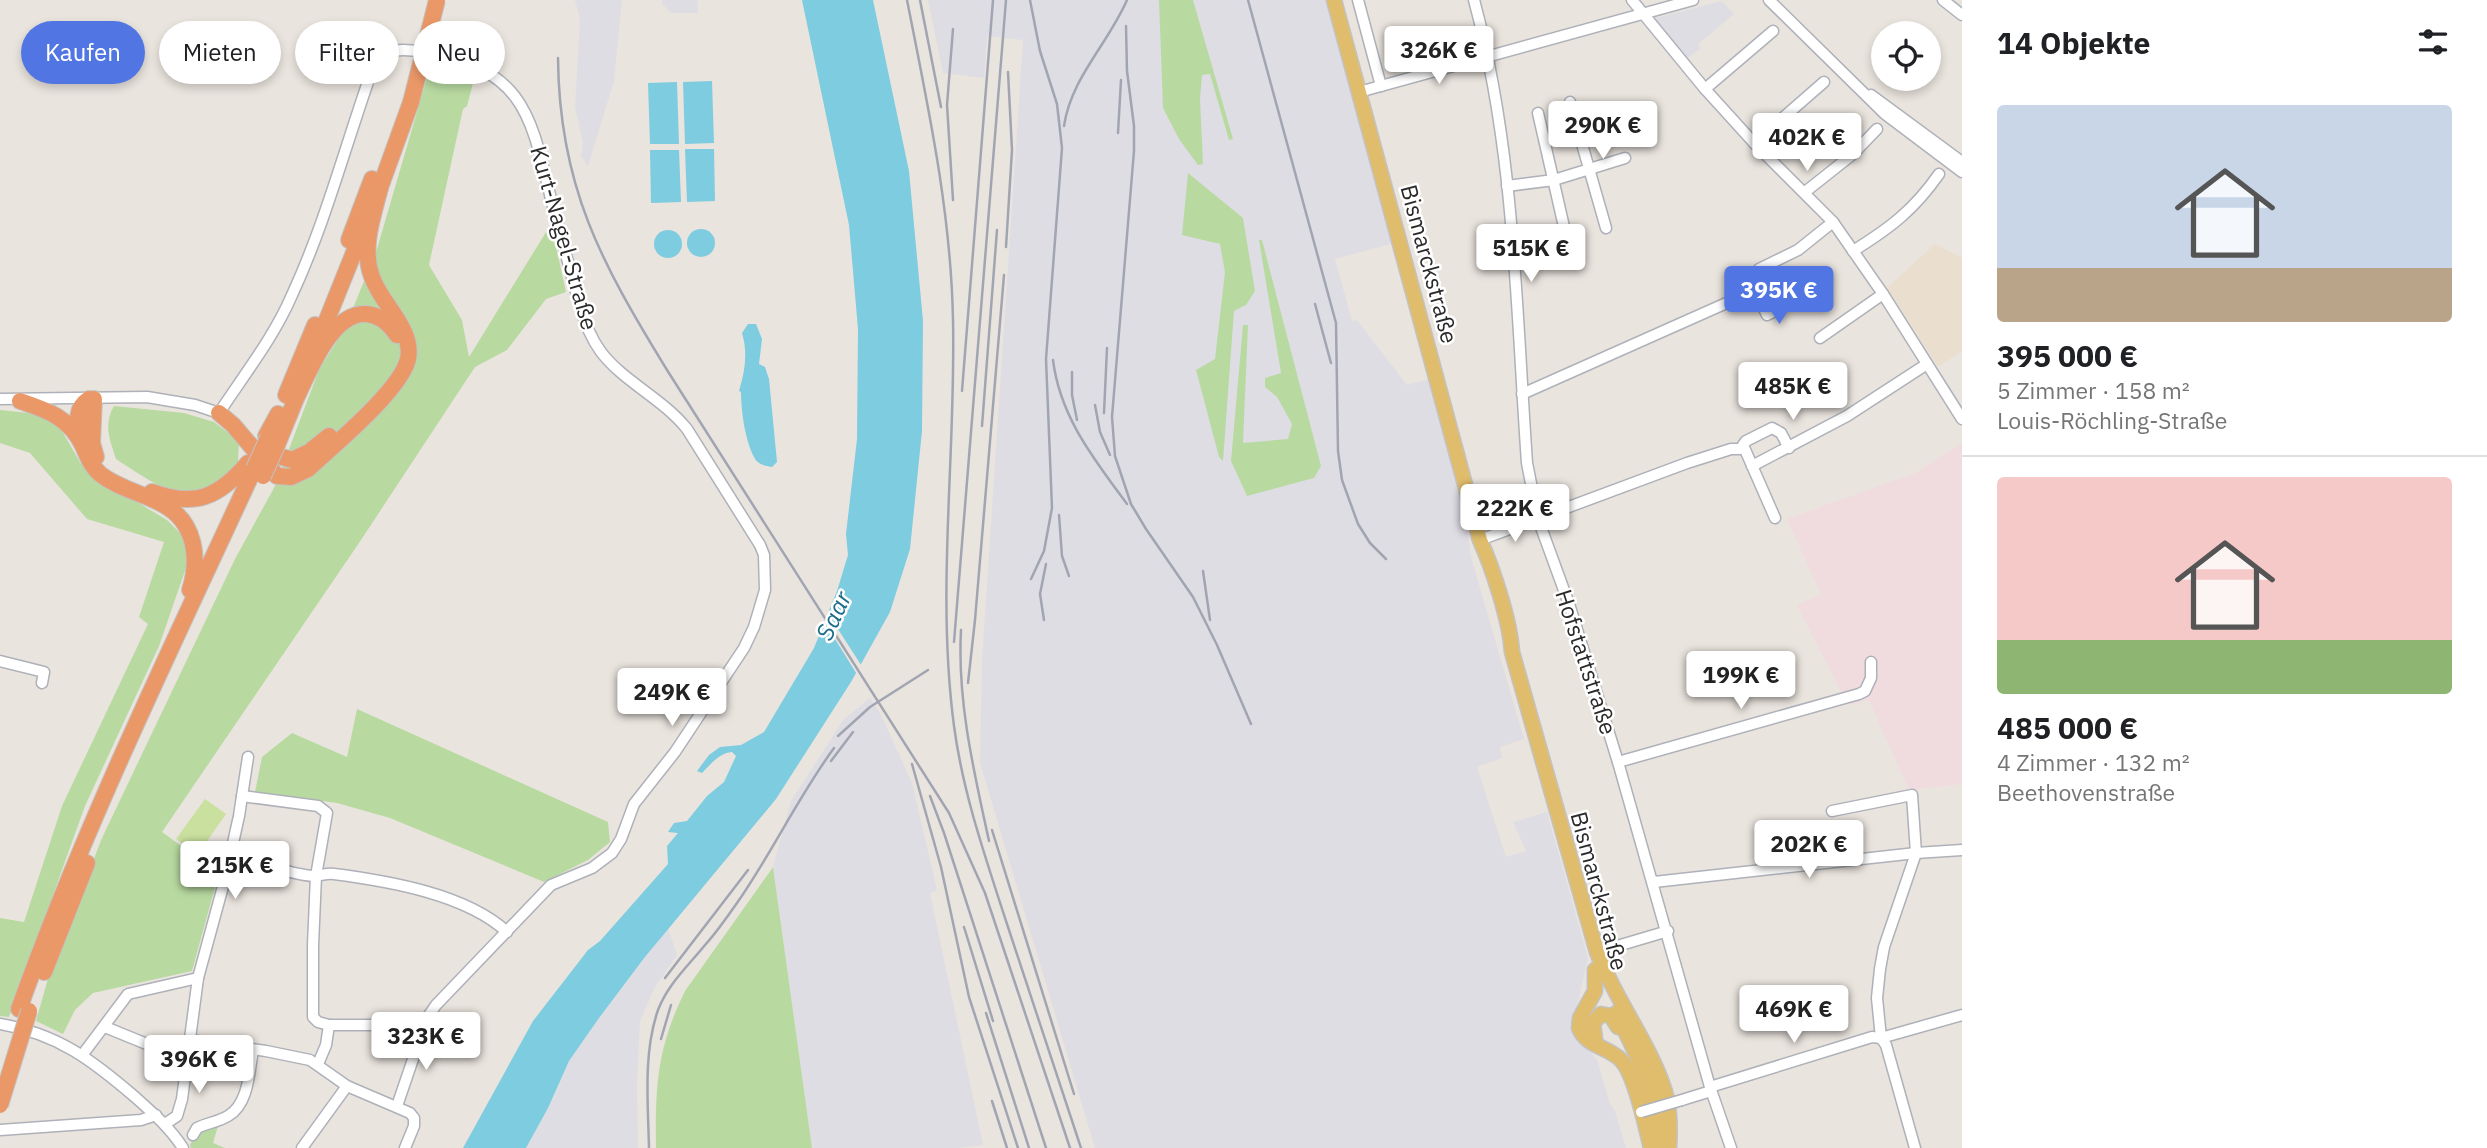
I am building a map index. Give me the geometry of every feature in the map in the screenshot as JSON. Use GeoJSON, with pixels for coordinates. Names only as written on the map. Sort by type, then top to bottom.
{"type":"FeatureCollection","features":[{"type":"Feature","properties":{"kind":"highway"},"geometry":{"type":"LineString","coordinates":[[270,440],[278,414],[405,101],[426,0]]}},
{"type":"Feature","properties":{"kind":"highway"},"geometry":{"type":"LineString","coordinates":[[219,413],[233,425],[277,476],[291,477],[308,469],[399,379],[408,358],[409,347],[405,335],[378,293],[368,263],[369,231],[405,101],[437,0]]}},
{"type":"Feature","properties":{"kind":"highway"},"geometry":{"type":"LineString","coordinates":[[297,396],[380,188]]}},
{"type":"Feature","properties":{"kind":"highway"},"geometry":{"type":"LineString","coordinates":[[0,1105],[24,1010],[68,879],[175,639],[255,469],[270,440],[342,321],[359,314],[372,315],[391,326],[400,346],[398,365],[393,375],[321,443],[301,457],[285,459],[235,422],[219,413]]}},
{"type":"Feature","properties":{"kind":"highway"},"geometry":{"type":"LineString","coordinates":[[91,399],[91,430],[96,456],[104,468],[142,488],[165,496],[197,500],[225,488],[255,469]]}},
{"type":"Feature","properties":{"kind":"highway"},"geometry":{"type":"LineString","coordinates":[[82,444],[79,412],[81,405],[91,399]]}},
{"type":"Feature","properties":{"kind":"highway"},"geometry":{"type":"LineString","coordinates":[[20,401],[54,413],[64,420],[99,472],[113,482],[163,504],[177,514],[187,527],[192,540],[195,569],[175,639]]}},
{"type":"Feature","properties":{"kind":"highway"},"geometry":{"type":"LineString","coordinates":[[0,1069],[255,469]]}},
{"type":"Feature","properties":{"kind":"main road","name":"Bismarckstraße"},"geometry":{"type":"LineString","coordinates":[[1334,0],[1480,540],[1487,555],[1510,635],[1511,652],[1611,998]]}},
{"type":"Feature","properties":{"kind":"main road","name":"Bismarckstraße"},"geometry":{"type":"LineString","coordinates":[[1550,787],[1563,855],[1595,970],[1611,998]]}},
{"type":"Feature","properties":{"kind":"main road"},"geometry":{"type":"LineString","coordinates":[[1595,970],[1595,991],[1580,1018],[1579,1028],[1588,1042],[1599,1043]]}},
{"type":"Feature","properties":{"kind":"main road"},"geometry":{"type":"LineString","coordinates":[[1611,998],[1588,1021],[1586,1027],[1599,1043],[1621,1059],[1628,1070],[1651,1148]]}},
{"type":"Feature","properties":{"kind":"main road"},"geometry":{"type":"LineString","coordinates":[[1611,998],[1655,1101],[1658,1148]]}},
{"type":"Feature","properties":{"kind":"main road"},"geometry":{"type":"LineString","coordinates":[[1611,998],[1644,1045],[1667,1099],[1669,1148]]}},
{"type":"Feature","properties":{"kind":"main road"},"geometry":{"type":"LineString","coordinates":[[1599,1043],[1593,1023],[1601,1014],[1606,1014],[1611,1016],[1634,1052]]}},
{"type":"Feature","properties":{"kind":"street"},"geometry":{"type":"LineString","coordinates":[[1358,0],[1381,86]]}},
{"type":"Feature","properties":{"kind":"street","name":"Hofstattstraße"},"geometry":{"type":"LineString","coordinates":[[1474,0],[1489,56],[1511,209],[1529,478],[1538,519],[1569,604],[1618,762],[1711,1089],[1731,1148]]}},
{"type":"Feature","properties":{"kind":"street"},"geometry":{"type":"LineString","coordinates":[[1632,0],[1705,89],[1754,143],[1833,222],[1962,419]]}},
{"type":"Feature","properties":{"kind":"street"},"geometry":{"type":"LineString","coordinates":[[1359,92],[1693,0]]}},
{"type":"Feature","properties":{"kind":"street"},"geometry":{"type":"LineString","coordinates":[[1769,0],[1885,114],[1962,172]]}},
{"type":"Feature","properties":{"kind":"street"},"geometry":{"type":"LineString","coordinates":[[1943,0],[1962,15]]}},
{"type":"Feature","properties":{"kind":"street"},"geometry":{"type":"LineString","coordinates":[[1705,89],[1773,31]]}},
{"type":"Feature","properties":{"kind":"street","name":"Kurt-Nagel-Straße"},"geometry":{"type":"LineString","coordinates":[[219,413],[258,355],[292,297],[323,218],[376,63],[386,53],[404,49],[461,61],[496,76],[510,88],[530,119],[579,303],[593,341],[615,367],[674,413],[760,545],[766,572],[763,602],[744,648],[675,752],[634,804],[621,839],[606,860],[551,885],[507,932]]}},
{"type":"Feature","properties":{"kind":"street"},"geometry":{"type":"LineString","coordinates":[[1754,143],[1824,82]]}},
{"type":"Feature","properties":{"kind":"street"},"geometry":{"type":"LineString","coordinates":[[1857,86],[1885,103],[1962,162]]}},
{"type":"Feature","properties":{"kind":"street"},"geometry":{"type":"LineString","coordinates":[[1570,102],[1606,228]]}},
{"type":"Feature","properties":{"kind":"street"},"geometry":{"type":"LineString","coordinates":[[1538,113],[1567,240]]}},
{"type":"Feature","properties":{"kind":"street"},"geometry":{"type":"LineString","coordinates":[[1805,192],[1853,154],[1877,130]]}},
{"type":"Feature","properties":{"kind":"street"},"geometry":{"type":"LineString","coordinates":[[1507,186],[1555,180],[1625,158]]}},
{"type":"Feature","properties":{"kind":"street"},"geometry":{"type":"LineString","coordinates":[[1853,251],[1902,218],[1939,174]]}},
{"type":"Feature","properties":{"kind":"street"},"geometry":{"type":"LineString","coordinates":[[1755,290],[1767,315],[1779,309],[1759,269],[1798,250],[1833,222]]}},
{"type":"Feature","properties":{"kind":"street"},"geometry":{"type":"LineString","coordinates":[[1522,394],[1767,285]]}},
{"type":"Feature","properties":{"kind":"street"},"geometry":{"type":"LineString","coordinates":[[1820,338],[1883,295]]}},
{"type":"Feature","properties":{"kind":"street"},"geometry":{"type":"LineString","coordinates":[[1752,466],[1858,409],[1927,364]]}},
{"type":"Feature","properties":{"kind":"street"},"geometry":{"type":"LineString","coordinates":[[0,399],[20,401],[147,397],[195,405],[219,413]]}},
{"type":"Feature","properties":{"kind":"street"},"geometry":{"type":"LineString","coordinates":[[1775,518],[1744,449],[1746,441],[1772,428],[1781,433],[1789,447]]}},
{"type":"Feature","properties":{"kind":"street"},"geometry":{"type":"LineString","coordinates":[[1480,540],[1687,463],[1731,449],[1744,449]]}},
{"type":"Feature","properties":{"kind":"street"},"geometry":{"type":"LineString","coordinates":[[0,661],[44,672],[42,683]]}},
{"type":"Feature","properties":{"kind":"street"},"geometry":{"type":"LineString","coordinates":[[1618,762],[1859,694],[1868,687],[1871,662]]}},
{"type":"Feature","properties":{"kind":"street"},"geometry":{"type":"LineString","coordinates":[[165,1124],[177,1116],[182,1099],[198,978],[225,879],[248,757]]}},
{"type":"Feature","properties":{"kind":"street"},"geometry":{"type":"LineString","coordinates":[[1832,811],[1912,795],[1916,853],[1884,947],[1878,998],[1881,1038],[1886,1045],[1915,1148]]}},
{"type":"Feature","properties":{"kind":"street"},"geometry":{"type":"LineString","coordinates":[[242,796],[312,804],[327,813],[316,876],[313,1017],[318,1022],[329,1024],[424,1028]]}},
{"type":"Feature","properties":{"kind":"street"},"geometry":{"type":"LineString","coordinates":[[1654,882],[1962,850]]}},
{"type":"Feature","properties":{"kind":"street"},"geometry":{"type":"LineString","coordinates":[[265,865],[316,876],[334,874],[449,899],[496,923],[507,932],[436,1005],[424,1028],[397,1106]]}},
{"type":"Feature","properties":{"kind":"street"},"geometry":{"type":"LineString","coordinates":[[1597,952],[1668,931]]}},
{"type":"Feature","properties":{"kind":"street"},"geometry":{"type":"LineString","coordinates":[[83,1054],[128,993],[198,978]]}},
{"type":"Feature","properties":{"kind":"street"},"geometry":{"type":"LineString","coordinates":[[1641,1112],[1872,1037],[1881,1038],[1962,1015]]}},
{"type":"Feature","properties":{"kind":"street"},"geometry":{"type":"LineString","coordinates":[[0,1024],[38,1033],[83,1054],[156,1115],[183,1148]]}},
{"type":"Feature","properties":{"kind":"street"},"geometry":{"type":"LineString","coordinates":[[318,1064],[326,1045],[329,1024]]}},
{"type":"Feature","properties":{"kind":"street"},"geometry":{"type":"LineString","coordinates":[[105,1027],[186,1060]]}},
{"type":"Feature","properties":{"kind":"street"},"geometry":{"type":"LineString","coordinates":[[190,1040],[299,1057],[318,1064],[347,1086],[397,1106],[414,1118],[414,1126],[405,1148]]}},
{"type":"Feature","properties":{"kind":"street"},"geometry":{"type":"LineString","coordinates":[[193,1135],[197,1128],[237,1110],[246,1087],[253,1050]]}},
{"type":"Feature","properties":{"kind":"street"},"geometry":{"type":"LineString","coordinates":[[302,1148],[347,1086]]}},
{"type":"Feature","properties":{"kind":"street"},"geometry":{"type":"LineString","coordinates":[[4,1129],[141,1120],[156,1115]]}},
{"type":"Feature","properties":{"kind":"shaded area"},"geometry":{"type":"Polygon","coordinates":[[[575,0],[622,0],[614,81],[588,166],[581,156],[583,142],[575,107],[580,19],[575,0]]]}},
{"type":"Feature","properties":{"kind":"shaded area"},"geometry":{"type":"Polygon","coordinates":[[[662,0],[697,0],[698,13],[671,13],[662,4],[662,0]]]}},
{"type":"Feature","properties":{"kind":"shaded area"},"geometry":{"type":"Polygon","coordinates":[[[928,0],[1328,0],[1394,243],[1335,259],[1352,321],[1357,320],[1407,385],[1431,379],[1464,502],[1471,557],[1524,739],[1500,747],[1502,758],[1477,767],[1506,857],[1526,851],[1513,822],[1547,812],[1588,958],[1573,1024],[1579,1043],[1597,1060],[1626,1148],[1095,1148],[980,763],[982,660],[1023,40],[987,36],[984,78],[943,73],[928,0]]]}},
{"type":"Feature","properties":{"kind":"shaded area"},"geometry":{"type":"Polygon","coordinates":[[[1722,1],[1734,14],[1698,44],[1701,48],[1686,59],[1652,19],[1722,1]]]}},
{"type":"Feature","properties":{"kind":"shaded area"},"geometry":{"type":"Polygon","coordinates":[[[1935,244],[1962,258],[1962,351],[1938,367],[1887,288],[1935,244]]]}},
{"type":"Feature","properties":{"kind":"shaded area"},"geometry":{"type":"Polygon","coordinates":[[[1962,443],[1962,784],[1909,790],[1869,700],[1848,705],[1797,605],[1821,594],[1787,519],[1915,473],[1962,443]]]}},
{"type":"Feature","properties":{"kind":"shaded area"},"geometry":{"type":"Polygon","coordinates":[[[870,698],[880,713],[912,783],[937,890],[930,893],[983,1145],[959,1148],[812,1148],[773,867],[791,801],[844,719],[870,698]]]}},
{"type":"Feature","properties":{"kind":"shaded area"},"geometry":{"type":"Polygon","coordinates":[[[668,928],[677,955],[655,987],[640,1021],[638,1148],[526,1148],[569,1061],[668,928]]]}},
{"type":"Feature","properties":{"kind":"green space"},"geometry":{"type":"Polygon","coordinates":[[[1159,0],[1193,0],[1233,139],[1229,140],[1210,74],[1202,75],[1200,99],[1203,164],[1198,165],[1179,139],[1163,108],[1159,0]]]}},
{"type":"Feature","properties":{"kind":"green space"},"geometry":{"type":"Polygon","coordinates":[[[425,84],[473,84],[467,106],[463,109],[429,265],[462,320],[469,357],[551,224],[566,292],[546,299],[507,350],[475,367],[162,832],[219,873],[192,971],[93,993],[75,1010],[63,1034],[36,1021],[51,968],[102,838],[235,559],[275,486],[319,370],[345,328],[377,249],[425,84]]]}},
{"type":"Feature","properties":{"kind":"green space"},"geometry":{"type":"Polygon","coordinates":[[[1188,173],[1243,218],[1255,291],[1246,305],[1234,311],[1223,461],[1219,457],[1196,370],[1215,359],[1225,272],[1220,244],[1182,235],[1188,173]]]}},
{"type":"Feature","properties":{"kind":"green space"},"geometry":{"type":"Polygon","coordinates":[[[1259,240],[1262,240],[1321,466],[1314,478],[1247,496],[1231,461],[1243,325],[1248,325],[1243,443],[1288,439],[1292,424],[1277,397],[1265,387],[1265,378],[1281,373],[1259,240]]]}},
{"type":"Feature","properties":{"kind":"green space"},"geometry":{"type":"Polygon","coordinates":[[[114,406],[184,413],[214,422],[239,441],[238,462],[222,478],[206,488],[178,492],[164,487],[116,459],[108,426],[114,406]]]}},
{"type":"Feature","properties":{"kind":"green space"},"geometry":{"type":"Polygon","coordinates":[[[0,410],[39,414],[50,420],[62,431],[80,462],[92,475],[167,520],[184,537],[187,565],[159,646],[85,806],[9,1017],[0,1016],[0,918],[24,922],[62,806],[148,624],[139,617],[164,542],[87,519],[30,453],[0,443],[0,410]]]}},
{"type":"Feature","properties":{"kind":"green space"},"geometry":{"type":"Polygon","coordinates":[[[357,709],[608,822],[610,842],[588,860],[544,882],[390,818],[337,803],[255,792],[262,757],[292,733],[347,757],[357,709]]]}},
{"type":"Feature","properties":{"kind":"green space"},"geometry":{"type":"Polygon","coordinates":[[[205,799],[226,814],[198,854],[176,839],[205,799]]]}},
{"type":"Feature","properties":{"kind":"green space"},"geometry":{"type":"Polygon","coordinates":[[[773,867],[812,1148],[656,1148],[657,1086],[663,1049],[676,1012],[685,991],[773,867]]]}},
{"type":"Feature","properties":{"kind":"green space"},"geometry":{"type":"Polygon","coordinates":[[[218,1126],[213,1143],[225,1148],[191,1148],[197,1131],[218,1126]]]}},
{"type":"Feature","properties":{"kind":"water","name":"Saar"},"geometry":{"type":"Polygon","coordinates":[[[802,0],[873,0],[909,171],[923,321],[922,431],[910,549],[890,612],[851,682],[776,799],[645,957],[599,1018],[569,1061],[526,1148],[463,1148],[533,1021],[588,950],[600,941],[668,864],[667,846],[678,833],[668,832],[674,823],[687,821],[707,796],[724,782],[736,756],[732,752],[723,754],[702,773],[697,771],[709,755],[720,747],[741,745],[764,732],[814,648],[848,555],[846,534],[857,439],[858,329],[849,225],[802,0]]]}},
{"type":"Feature","properties":{"kind":"water"},"geometry":{"type":"Polygon","coordinates":[[[712,81],[714,143],[685,144],[683,82],[712,81]]]}},
{"type":"Feature","properties":{"kind":"water"},"geometry":{"type":"Polygon","coordinates":[[[677,82],[679,144],[650,144],[648,83],[677,82]]]}},
{"type":"Feature","properties":{"kind":"water"},"geometry":{"type":"Polygon","coordinates":[[[685,149],[714,149],[715,201],[687,202],[685,149]]]}},
{"type":"Feature","properties":{"kind":"water"},"geometry":{"type":"Polygon","coordinates":[[[650,150],[679,150],[681,202],[651,203],[650,150]]]}},
{"type":"Feature","properties":{"kind":"water"},"geometry":{"type":"Polygon","coordinates":[[[701,229],[711,233],[715,243],[711,253],[701,257],[691,253],[687,243],[691,233],[701,229]]]}},
{"type":"Feature","properties":{"kind":"water"},"geometry":{"type":"Polygon","coordinates":[[[668,230],[678,234],[682,244],[678,254],[668,258],[658,254],[654,244],[658,234],[668,230]]]}},
{"type":"Feature","properties":{"kind":"water"},"geometry":{"type":"Polygon","coordinates":[[[748,324],[756,324],[762,339],[759,364],[765,367],[769,379],[777,462],[772,467],[755,459],[744,425],[739,391],[745,362],[742,333],[748,324]]]}},
{"type":"Feature","properties":{"kind":"pier"},"geometry":{"type":"Polygon","coordinates":[[[825,609],[863,668],[858,676],[822,618],[825,609]]]}},
{"type":"Feature","properties":{"kind":"railway"},"geometry":{"type":"LineString","coordinates":[[907,0],[937,159],[951,280],[953,371],[947,624],[954,726],[963,776],[983,851],[1081,1148]]}},
{"type":"Feature","properties":{"kind":"railway"},"geometry":{"type":"LineString","coordinates":[[920,0],[941,107]]}},
{"type":"Feature","properties":{"kind":"railway"},"geometry":{"type":"LineString","coordinates":[[962,391],[993,0]]}},
{"type":"Feature","properties":{"kind":"railway"},"geometry":{"type":"LineString","coordinates":[[954,642],[1006,0]]}},
{"type":"Feature","properties":{"kind":"railway"},"geometry":{"type":"LineString","coordinates":[[1030,0],[1040,51],[1057,104],[1062,148],[1046,359],[1052,508],[1044,551],[1031,579]]}},
{"type":"Feature","properties":{"kind":"railway"},"geometry":{"type":"LineString","coordinates":[[1064,126],[1074,92],[1127,0]]}},
{"type":"Feature","properties":{"kind":"railway"},"geometry":{"type":"LineString","coordinates":[[1248,0],[1336,323],[1338,451],[1342,480],[1358,524],[1370,543],[1386,559]]}},
{"type":"Feature","properties":{"kind":"railway"},"geometry":{"type":"LineString","coordinates":[[1126,26],[1134,151],[1112,417],[1115,456],[1131,504],[1193,597],[1251,724]]}},
{"type":"Feature","properties":{"kind":"railway"},"geometry":{"type":"LineString","coordinates":[[953,29],[947,105],[953,200]]}},
{"type":"Feature","properties":{"kind":"railway"},"geometry":{"type":"LineString","coordinates":[[558,58],[560,104],[566,146],[588,223],[604,259],[667,370],[949,813],[985,893],[1070,1148]]}},
{"type":"Feature","properties":{"kind":"railway"},"geometry":{"type":"LineString","coordinates":[[1006,247],[1012,150],[1008,72]]}},
{"type":"Feature","properties":{"kind":"railway"},"geometry":{"type":"LineString","coordinates":[[1118,133],[1121,80]]}},
{"type":"Feature","properties":{"kind":"railway"},"geometry":{"type":"LineString","coordinates":[[982,426],[997,230]]}},
{"type":"Feature","properties":{"kind":"railway"},"geometry":{"type":"LineString","coordinates":[[968,683],[1004,275]]}},
{"type":"Feature","properties":{"kind":"railway"},"geometry":{"type":"LineString","coordinates":[[1315,304],[1331,363]]}},
{"type":"Feature","properties":{"kind":"railway"},"geometry":{"type":"LineString","coordinates":[[1104,413],[1107,348]]}},
{"type":"Feature","properties":{"kind":"railway"},"geometry":{"type":"LineString","coordinates":[[1053,360],[1057,381],[1071,419],[1091,454],[1127,504]]}},
{"type":"Feature","properties":{"kind":"railway"},"geometry":{"type":"LineString","coordinates":[[1072,372],[1072,395],[1077,420]]}},
{"type":"Feature","properties":{"kind":"railway"},"geometry":{"type":"LineString","coordinates":[[1095,405],[1100,432],[1110,455]]}},
{"type":"Feature","properties":{"kind":"railway"},"geometry":{"type":"LineString","coordinates":[[1059,515],[1062,556],[1069,576]]}},
{"type":"Feature","properties":{"kind":"railway"},"geometry":{"type":"LineString","coordinates":[[1044,620],[1040,594],[1046,564]]}},
{"type":"Feature","properties":{"kind":"railway"},"geometry":{"type":"LineString","coordinates":[[1203,571],[1210,620]]}},
{"type":"Feature","properties":{"kind":"railway"},"geometry":{"type":"LineString","coordinates":[[961,630],[964,710],[989,841]]}},
{"type":"Feature","properties":{"kind":"railway"},"geometry":{"type":"LineString","coordinates":[[838,736],[870,707],[928,670]]}},
{"type":"Feature","properties":{"kind":"railway"},"geometry":{"type":"LineString","coordinates":[[831,761],[853,732]]}},
{"type":"Feature","properties":{"kind":"railway"},"geometry":{"type":"LineString","coordinates":[[649,1148],[648,1061],[653,1026],[662,1001],[737,903],[834,748]]}},
{"type":"Feature","properties":{"kind":"railway"},"geometry":{"type":"LineString","coordinates":[[912,764],[941,867],[969,997],[1018,1148]]}},
{"type":"Feature","properties":{"kind":"railway"},"geometry":{"type":"LineString","coordinates":[[930,796],[1046,1148]]}},
{"type":"Feature","properties":{"kind":"railway"},"geometry":{"type":"LineString","coordinates":[[992,830],[1074,1094]]}},
{"type":"Feature","properties":{"kind":"railway"},"geometry":{"type":"LineString","coordinates":[[665,978],[748,870]]}},
{"type":"Feature","properties":{"kind":"railway"},"geometry":{"type":"LineString","coordinates":[[964,927],[993,1021]]}},
{"type":"Feature","properties":{"kind":"railway"},"geometry":{"type":"LineString","coordinates":[[661,1039],[671,1005]]}},
{"type":"Feature","properties":{"kind":"railway"},"geometry":{"type":"LineString","coordinates":[[986,1013],[1029,1148]]}},
{"type":"Feature","properties":{"kind":"railway"},"geometry":{"type":"LineString","coordinates":[[992,1101],[1007,1148]]}}]}
